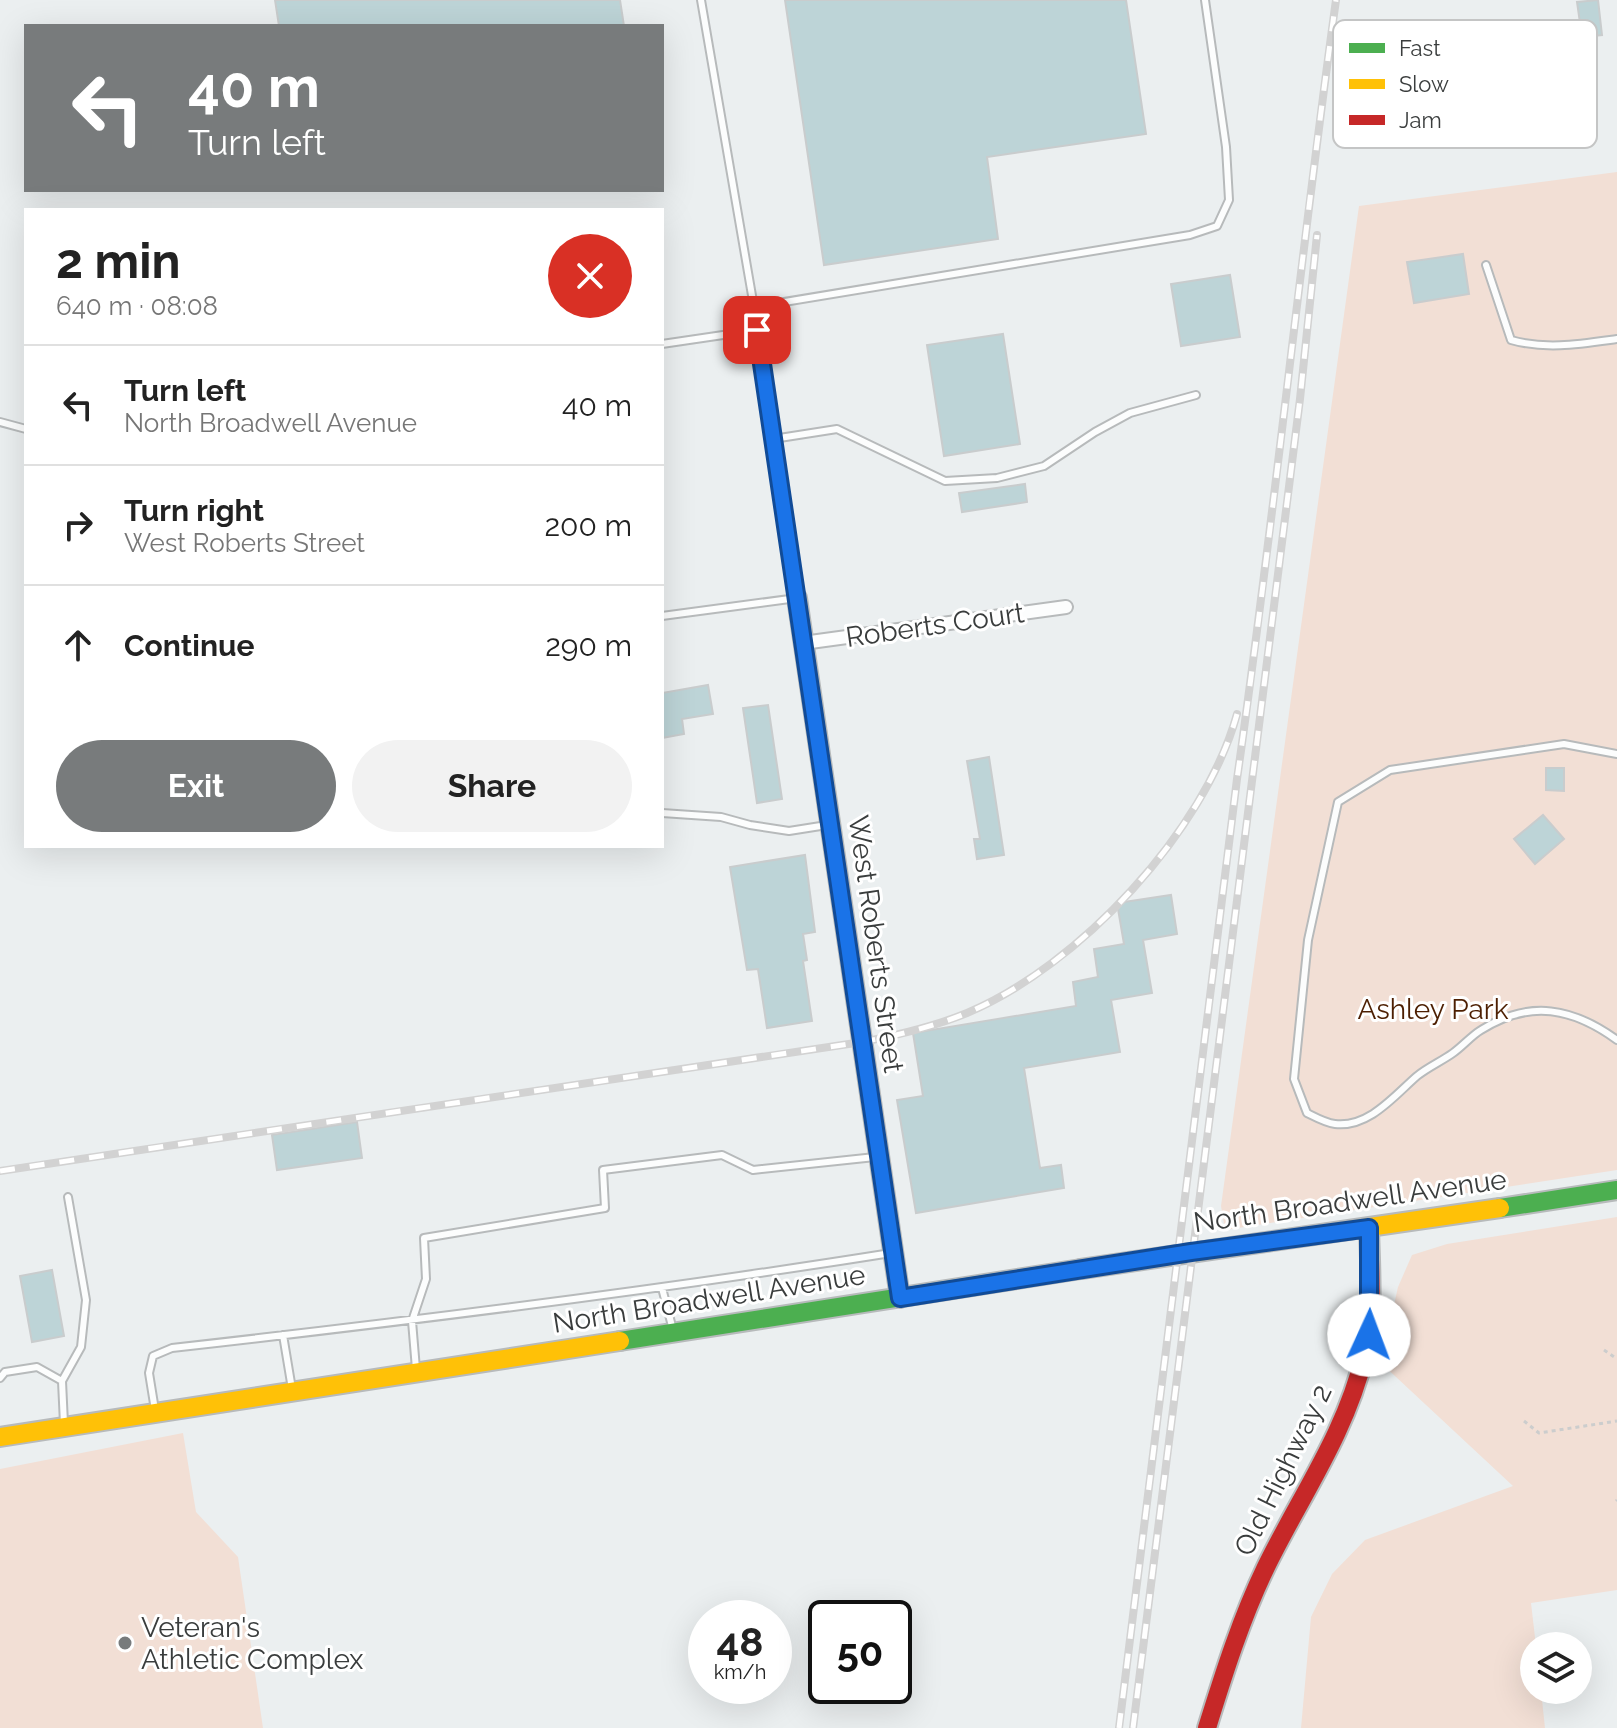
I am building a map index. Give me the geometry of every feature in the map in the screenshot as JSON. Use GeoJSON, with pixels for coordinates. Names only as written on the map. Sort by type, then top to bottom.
{"type":"FeatureCollection","features":[{"type":"Feature","properties":{"kind":"main road","name":"West Roberts Street"},"geometry":{"type":"LineString","coordinates":[[797,598],[900,1298]]}},
{"type":"Feature","properties":{"kind":"main road","name":"North Broadwell Avenue"},"geometry":{"type":"LineString","coordinates":[[0,1437],[1191,1252],[1617,1190]]}},
{"type":"Feature","properties":{"kind":"main road","name":"Old Highway 2"},"geometry":{"type":"LineString","coordinates":[[1207,1728],[1224,1672],[1266,1566],[1334,1438],[1358,1378],[1370,1320],[1369,1228]]}},
{"type":"Feature","properties":{"kind":"street","name":"Roberts Court"},"geometry":{"type":"LineString","coordinates":[[803,643],[1066,607]]}},
{"type":"Feature","properties":{"kind":"lane"},"geometry":{"type":"LineString","coordinates":[[664,616],[797,598],[754,307],[701,0]]}},
{"type":"Feature","properties":{"kind":"lane"},"geometry":{"type":"LineString","coordinates":[[754,307],[1190,235],[1217,226],[1229,200],[1226,147],[1205,0]]}},
{"type":"Feature","properties":{"kind":"lane"},"geometry":{"type":"LineString","coordinates":[[1486,265],[1511,340],[1532,346],[1575,345],[1617,339]]}},
{"type":"Feature","properties":{"kind":"lane"},"geometry":{"type":"LineString","coordinates":[[664,344],[757,330]]}},
{"type":"Feature","properties":{"kind":"lane"},"geometry":{"type":"LineString","coordinates":[[773,439],[837,429],[945,481],[997,478],[1044,466],[1130,413],[1196,395]]}},
{"type":"Feature","properties":{"kind":"lane"},"geometry":{"type":"LineString","coordinates":[[0,422],[24,428]]}},
{"type":"Feature","properties":{"kind":"lane"},"geometry":{"type":"LineString","coordinates":[[1617,754],[1564,744],[1390,770],[1338,802],[1308,940],[1294,1079],[1307,1113],[1336,1124],[1366,1118],[1391,1102],[1418,1075],[1452,1054],[1482,1029],[1517,1015],[1553,1009],[1594,1023],[1617,1040]]}},
{"type":"Feature","properties":{"kind":"lane"},"geometry":{"type":"LineString","coordinates":[[664,813],[721,817],[789,831],[830,825]]}},
{"type":"Feature","properties":{"kind":"lane"},"geometry":{"type":"LineString","coordinates":[[416,1373],[412,1321],[426,1279],[424,1238],[605,1208],[603,1170],[722,1155],[753,1170],[879,1156]]}},
{"type":"Feature","properties":{"kind":"lane"},"geometry":{"type":"LineString","coordinates":[[64,1428],[62,1381],[81,1347],[86,1300],[68,1197]]}},
{"type":"Feature","properties":{"kind":"lane"},"geometry":{"type":"LineString","coordinates":[[155,1413],[149,1373],[153,1356],[172,1348],[662,1288],[894,1252]]}},
{"type":"Feature","properties":{"kind":"lane"},"geometry":{"type":"LineString","coordinates":[[662,1288],[673,1333]]}},
{"type":"Feature","properties":{"kind":"lane"},"geometry":{"type":"LineString","coordinates":[[283,1335],[292,1392]]}},
{"type":"Feature","properties":{"kind":"lane"},"geometry":{"type":"LineString","coordinates":[[0,1378],[5,1372],[37,1367],[62,1381]]}},
{"type":"Feature","properties":{"kind":"path"},"geometry":{"type":"LineString","coordinates":[[1604,1350],[1617,1359]]}},
{"type":"Feature","properties":{"kind":"path"},"geometry":{"type":"LineString","coordinates":[[1524,1421],[1539,1433],[1617,1421]]}},
{"type":"Feature","properties":{"kind":"green space","name":"Ashley Park"},"geometry":{"type":"Polygon","coordinates":[[[1617,172],[1617,1170],[1225,1230],[1221,1206],[1359,206],[1617,172]]]}},
{"type":"Feature","properties":{"kind":"green space"},"geometry":{"type":"Polygon","coordinates":[[[1617,1217],[1617,1590],[1531,1603],[1534,1632],[1520,1632],[1520,1704],[1542,1704],[1545,1728],[1301,1728],[1311,1617],[1332,1574],[1365,1540],[1513,1486],[1381,1363],[1398,1287],[1412,1255],[1447,1244],[1617,1217]]]}},
{"type":"Feature","properties":{"kind":"green space","name":"Veteran's Athletic Complex"},"geometry":{"type":"Polygon","coordinates":[[[183,1433],[196,1512],[238,1557],[263,1728],[0,1728],[0,1469],[183,1433]]]}},
{"type":"Feature","properties":{"kind":"building"},"geometry":{"type":"Polygon","coordinates":[[[275,0],[620,0],[624,24],[279,24],[275,0]]]}},
{"type":"Feature","properties":{"kind":"building"},"geometry":{"type":"Polygon","coordinates":[[[785,0],[1126,0],[1146,134],[987,157],[998,239],[824,265],[785,0]]]}},
{"type":"Feature","properties":{"kind":"building"},"geometry":{"type":"Polygon","coordinates":[[[1598,0],[1602,35],[1597,36],[1597,20],[1580,20],[1577,2],[1598,0]]]}},
{"type":"Feature","properties":{"kind":"building"},"geometry":{"type":"Polygon","coordinates":[[[1463,254],[1469,294],[1414,303],[1407,262],[1463,254]]]}},
{"type":"Feature","properties":{"kind":"building"},"geometry":{"type":"Polygon","coordinates":[[[1230,275],[1240,337],[1181,346],[1171,284],[1230,275]]]}},
{"type":"Feature","properties":{"kind":"building"},"geometry":{"type":"Polygon","coordinates":[[[1003,334],[1020,444],[944,456],[927,345],[1003,334]]]}},
{"type":"Feature","properties":{"kind":"building"},"geometry":{"type":"Polygon","coordinates":[[[1025,484],[1027,502],[962,512],[959,493],[1025,484]]]}},
{"type":"Feature","properties":{"kind":"building"},"geometry":{"type":"Polygon","coordinates":[[[708,685],[713,714],[682,719],[684,734],[664,738],[664,693],[708,685]]]}},
{"type":"Feature","properties":{"kind":"building"},"geometry":{"type":"Polygon","coordinates":[[[768,705],[782,799],[757,803],[743,708],[768,705]]]}},
{"type":"Feature","properties":{"kind":"building"},"geometry":{"type":"Polygon","coordinates":[[[989,757],[1004,855],[977,859],[974,839],[980,839],[967,761],[989,757]]]}},
{"type":"Feature","properties":{"kind":"building"},"geometry":{"type":"Polygon","coordinates":[[[1546,768],[1564,768],[1564,791],[1546,790],[1546,768]]]}},
{"type":"Feature","properties":{"kind":"building"},"geometry":{"type":"Polygon","coordinates":[[[1543,815],[1564,839],[1535,864],[1514,839],[1543,815]]]}},
{"type":"Feature","properties":{"kind":"building"},"geometry":{"type":"Polygon","coordinates":[[[805,855],[815,932],[803,934],[807,960],[803,961],[812,1021],[767,1028],[758,969],[747,970],[730,867],[805,855]]]}},
{"type":"Feature","properties":{"kind":"building"},"geometry":{"type":"Polygon","coordinates":[[[1171,895],[1177,934],[1143,940],[1152,993],[1111,1000],[1120,1052],[1024,1068],[1040,1168],[1061,1165],[1064,1188],[916,1213],[897,1100],[923,1096],[913,1033],[1076,1006],[1073,982],[1098,977],[1094,949],[1124,944],[1117,903],[1171,895]]]}},
{"type":"Feature","properties":{"kind":"building"},"geometry":{"type":"Polygon","coordinates":[[[357,1122],[362,1158],[277,1170],[272,1135],[357,1122]]]}},
{"type":"Feature","properties":{"kind":"building"},"geometry":{"type":"Polygon","coordinates":[[[52,1270],[64,1336],[32,1342],[20,1276],[52,1270]]]}},
{"type":"Feature","properties":{"kind":"railway"},"geometry":{"type":"LineString","coordinates":[[1333,20],[1336,0]]}},
{"type":"Feature","properties":{"kind":"railway"},"geometry":{"type":"LineString","coordinates":[[1119,1728],[1333,23]]}},
{"type":"Feature","properties":{"kind":"railway"},"geometry":{"type":"LineString","coordinates":[[1133,1728],[1300,399],[1317,235]]}},
{"type":"Feature","properties":{"kind":"railway"},"geometry":{"type":"LineString","coordinates":[[0,1171],[862,1042],[954,1018],[1009,991],[1052,963],[1093,929],[1132,890],[1167,848],[1197,803],[1221,759],[1237,714]]}},
{"type":"Feature","properties":{"kind":"traffic: fast"},"geometry":{"type":"LineString","coordinates":[[797,598],[900,1298]]}},
{"type":"Feature","properties":{"kind":"traffic: fast"},"geometry":{"type":"LineString","coordinates":[[1500,1208],[1617,1190]]}},
{"type":"Feature","properties":{"kind":"traffic: fast"},"geometry":{"type":"LineString","coordinates":[[620,1341],[1081,1269]]}},
{"type":"Feature","properties":{"kind":"traffic: slow"},"geometry":{"type":"LineString","coordinates":[[1081,1269],[1500,1208]]}},
{"type":"Feature","properties":{"kind":"traffic: slow"},"geometry":{"type":"LineString","coordinates":[[0,1437],[620,1341]]}},
{"type":"Feature","properties":{"kind":"traffic: jam"},"geometry":{"type":"LineString","coordinates":[[1207,1728],[1257,1587],[1334,1438],[1356,1384],[1369,1324],[1369,1228]]}},
{"type":"Feature","properties":{"kind":"place","name":"Veteran's Athletic Complex"},"geometry":{"type":"Point","coordinates":[125,1643]}},
{"type":"Feature","properties":{"kind":"route"},"geometry":{"type":"LineString","coordinates":[[757,330],[900,1298],[1191,1252],[1369,1228],[1369,1335]]}}]}
